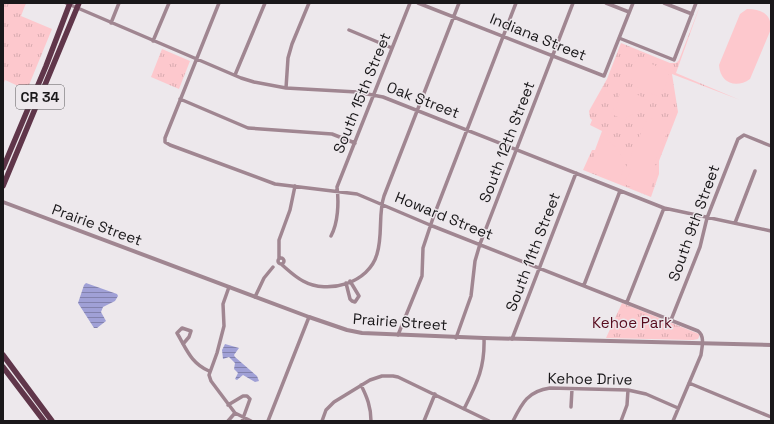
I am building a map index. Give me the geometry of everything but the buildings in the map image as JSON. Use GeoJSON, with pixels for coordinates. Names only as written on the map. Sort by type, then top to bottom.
{"type":"FeatureCollection","features":[{"type":"Feature","properties":{"kind":"main road","name":"CR 34"},"geometry":{"type":"LineString","coordinates":[[3,168],[46,66],[69,3]]}},
{"type":"Feature","properties":{"kind":"main road","name":"CR 34"},"geometry":{"type":"LineString","coordinates":[[3,186],[78,5]]}},
{"type":"Feature","properties":{"kind":"main road"},"geometry":{"type":"LineString","coordinates":[[3,354],[52,421]]}},
{"type":"Feature","properties":{"kind":"main road"},"geometry":{"type":"LineString","coordinates":[[3,367],[44,421]]}},
{"type":"Feature","properties":{"kind":"street","name":"Oak Street"},"geometry":{"type":"LineString","coordinates":[[69,3],[78,5],[111,23],[235,76],[258,83],[286,88],[348,91],[374,95],[466,129],[664,208],[771,231]]}},
{"type":"Feature","properties":{"kind":"street"},"geometry":{"type":"LineString","coordinates":[[111,23],[120,3]]}},
{"type":"Feature","properties":{"kind":"street"},"geometry":{"type":"LineString","coordinates":[[153,41],[169,3]]}},
{"type":"Feature","properties":{"kind":"street"},"geometry":{"type":"LineString","coordinates":[[219,3],[180,99],[248,128],[332,134],[355,143]]}},
{"type":"Feature","properties":{"kind":"street"},"geometry":{"type":"LineString","coordinates":[[235,76],[265,3]]}},
{"type":"Feature","properties":{"kind":"street"},"geometry":{"type":"LineString","coordinates":[[286,88],[288,58],[292,44],[309,3]]}},
{"type":"Feature","properties":{"kind":"street","name":"South 15th Street"},"geometry":{"type":"LineString","coordinates":[[331,236],[335,228],[338,192],[337,187],[410,3]]}},
{"type":"Feature","properties":{"kind":"street","name":"Indiana Street"},"geometry":{"type":"LineString","coordinates":[[418,3],[604,76],[619,38]]}},
{"type":"Feature","properties":{"kind":"street"},"geometry":{"type":"LineString","coordinates":[[295,186],[290,210],[280,236],[279,249],[281,261],[288,269],[303,281],[314,286],[328,287],[348,282],[364,274],[376,258],[379,246],[382,204],[459,3]]}},
{"type":"Feature","properties":{"kind":"street"},"geometry":{"type":"LineString","coordinates":[[398,335],[422,276],[423,248],[430,225],[516,3]]}},
{"type":"Feature","properties":{"kind":"street","name":"South 12th Street"},"geometry":{"type":"LineString","coordinates":[[456,338],[471,296],[475,261],[480,244],[573,3]]}},
{"type":"Feature","properties":{"kind":"street"},"geometry":{"type":"LineString","coordinates":[[606,3],[629,12]]}},
{"type":"Feature","properties":{"kind":"street"},"geometry":{"type":"LineString","coordinates":[[633,3],[619,38],[674,60],[696,3]]}},
{"type":"Feature","properties":{"kind":"street"},"geometry":{"type":"LineString","coordinates":[[664,3],[692,14]]}},
{"type":"Feature","properties":{"kind":"street"},"geometry":{"type":"LineString","coordinates":[[349,30],[392,48]]}},
{"type":"Feature","properties":{"kind":"street","name":"Howard Street"},"geometry":{"type":"LineString","coordinates":[[180,99],[165,138],[165,142],[170,145],[274,184],[357,194],[430,225],[627,302],[701,333],[703,344]]}},
{"type":"Feature","properties":{"kind":"street","name":"South 9th Street"},"geometry":{"type":"LineString","coordinates":[[671,320],[700,248],[707,218],[738,139],[744,135],[771,146]]}},
{"type":"Feature","properties":{"kind":"street"},"geometry":{"type":"LineString","coordinates":[[735,223],[755,171]]}},
{"type":"Feature","properties":{"kind":"street","name":"South 11th Street"},"geometry":{"type":"LineString","coordinates":[[512,339],[576,173]]}},
{"type":"Feature","properties":{"kind":"street"},"geometry":{"type":"LineString","coordinates":[[584,285],[620,191]]}},
{"type":"Feature","properties":{"kind":"street","name":"Prairie Street"},"geometry":{"type":"LineString","coordinates":[[3,202],[308,317],[357,333],[456,338],[771,345]]}},
{"type":"Feature","properties":{"kind":"street"},"geometry":{"type":"LineString","coordinates":[[627,302],[664,208]]}},
{"type":"Feature","properties":{"kind":"street"},"geometry":{"type":"LineString","coordinates":[[256,297],[264,278],[273,267],[281,261]]}},
{"type":"Feature","properties":{"kind":"street"},"geometry":{"type":"LineString","coordinates":[[348,282],[359,296],[355,302],[350,299],[348,282]]}},
{"type":"Feature","properties":{"kind":"street"},"geometry":{"type":"LineString","coordinates":[[229,287],[223,304],[224,326],[218,353],[209,371],[209,375],[211,381],[228,406],[242,419],[251,421]]}},
{"type":"Feature","properties":{"kind":"street"},"geometry":{"type":"LineString","coordinates":[[268,421],[308,317]]}},
{"type":"Feature","properties":{"kind":"street"},"geometry":{"type":"LineString","coordinates":[[464,409],[480,374],[483,359],[484,338]]}},
{"type":"Feature","properties":{"kind":"street"},"geometry":{"type":"LineString","coordinates":[[183,344],[198,365],[209,371]]}},
{"type":"Feature","properties":{"kind":"street"},"geometry":{"type":"LineString","coordinates":[[673,421],[701,355],[703,344]]}},
{"type":"Feature","properties":{"kind":"street"},"geometry":{"type":"LineString","coordinates":[[322,421],[326,410],[331,404],[376,377],[393,376],[435,394],[488,421]]}},
{"type":"Feature","properties":{"kind":"street"},"geometry":{"type":"LineString","coordinates":[[689,383],[771,417]]}},
{"type":"Feature","properties":{"kind":"street"},"geometry":{"type":"LineString","coordinates":[[360,386],[368,399],[371,421]]}},
{"type":"Feature","properties":{"kind":"street","name":"Kehoe Drive"},"geometry":{"type":"LineString","coordinates":[[513,421],[525,400],[536,392],[550,388],[628,390],[646,394],[678,408]]}},
{"type":"Feature","properties":{"kind":"street"},"geometry":{"type":"LineString","coordinates":[[571,407],[572,389]]}},
{"type":"Feature","properties":{"kind":"street"},"geometry":{"type":"LineString","coordinates":[[621,421],[627,405],[628,390]]}},
{"type":"Feature","properties":{"kind":"street"},"geometry":{"type":"LineString","coordinates":[[424,421],[435,394]]}},
{"type":"Feature","properties":{"kind":"street"},"geometry":{"type":"LineString","coordinates":[[228,406],[243,396],[250,398],[242,419]]}},
{"type":"Feature","properties":{"kind":"street"},"geometry":{"type":"LineString","coordinates":[[228,421],[235,413]]}},
{"type":"Feature","properties":{"kind":"green space"},"geometry":{"type":"Polygon","coordinates":[[[3,3],[26,3],[21,16],[52,29],[27,90],[5,80],[3,85],[3,3]]]}},
{"type":"Feature","properties":{"kind":"green space"},"geometry":{"type":"Polygon","coordinates":[[[701,3],[676,73],[740,100],[672,74],[678,112],[659,161],[659,174],[651,197],[583,170],[592,150],[595,150],[602,131],[590,125],[592,120],[590,118],[589,111],[607,79],[621,43],[670,63],[676,63],[679,60],[701,3]]]}},
{"type":"Feature","properties":{"kind":"green space"},"geometry":{"type":"Polygon","coordinates":[[[747,9],[765,13],[771,24],[771,29],[750,79],[739,84],[734,84],[722,76],[719,65],[740,14],[747,9]]]}},
{"type":"Feature","properties":{"kind":"green space"},"geometry":{"type":"Polygon","coordinates":[[[162,49],[190,61],[179,89],[151,77],[162,49]]]}},
{"type":"Feature","properties":{"kind":"green space"},"geometry":{"type":"Polygon","coordinates":[[[637,58],[668,71],[669,76],[660,97],[644,91],[634,85],[631,75],[637,58]]]}},
{"type":"Feature","properties":{"kind":"green space"},"geometry":{"type":"Polygon","coordinates":[[[624,88],[642,97],[643,101],[644,99],[651,102],[646,114],[641,113],[639,110],[625,120],[611,114],[614,107],[617,108],[620,90],[624,88]]]}},
{"type":"Feature","properties":{"kind":"green space"},"geometry":{"type":"Polygon","coordinates":[[[648,117],[670,125],[654,164],[658,167],[650,192],[647,194],[624,184],[631,169],[626,167],[648,117]]]}},
{"type":"Feature","properties":{"kind":"green space"},"geometry":{"type":"Polygon","coordinates":[[[602,136],[618,150],[621,155],[623,167],[619,183],[594,171],[589,171],[587,168],[591,163],[602,136]]]}},
{"type":"Feature","properties":{"kind":"green space","name":"Kehoe Park"},"geometry":{"type":"Polygon","coordinates":[[[622,303],[699,334],[699,337],[698,339],[693,340],[606,338],[622,303]]]}},
{"type":"Feature","properties":{"kind":"water"},"geometry":{"type":"Polygon","coordinates":[[[86,283],[117,294],[118,296],[115,301],[103,307],[101,312],[106,321],[97,328],[94,328],[78,303],[86,283]]]}},
{"type":"Feature","properties":{"kind":"water"},"geometry":{"type":"Polygon","coordinates":[[[225,344],[239,348],[234,355],[235,357],[257,376],[259,381],[255,382],[243,375],[237,380],[235,379],[238,373],[234,369],[235,363],[229,357],[223,359],[222,350],[225,344]]]}}]}
